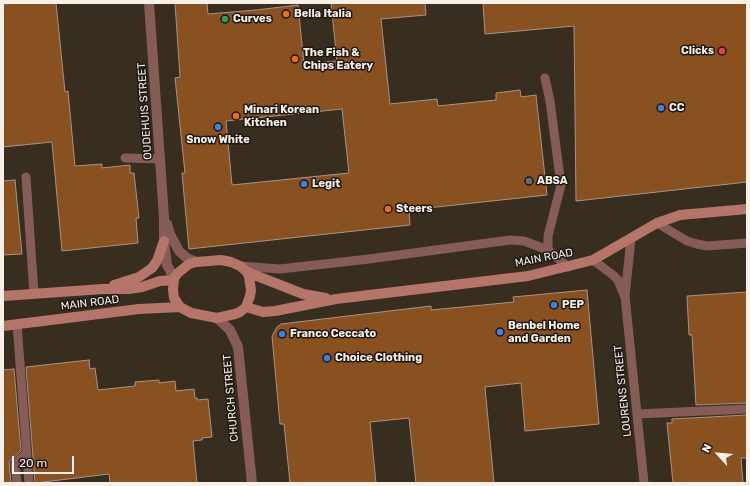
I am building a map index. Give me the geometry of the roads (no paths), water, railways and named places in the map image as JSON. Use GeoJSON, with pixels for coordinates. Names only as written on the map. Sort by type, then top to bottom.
{"type":"FeatureCollection","features":[{"type":"Feature","properties":{"kind":"main road","name":"MAIN ROAD"},"geometry":{"type":"LineString","coordinates":[[246,307],[263,312],[275,311],[336,299],[528,276],[593,260],[657,223],[680,215],[747,209]]}},
{"type":"Feature","properties":{"kind":"main road"},"geometry":{"type":"LineString","coordinates":[[102,288],[129,281],[147,271],[158,262],[164,241]]}},
{"type":"Feature","properties":{"kind":"main road"},"geometry":{"type":"LineString","coordinates":[[221,260],[230,262],[243,269],[249,277],[251,290],[246,307],[235,314],[217,318],[191,313],[180,307],[174,298],[172,290],[174,279],[183,268],[196,262],[221,260]]}},
{"type":"Feature","properties":{"kind":"main road","name":"MAIN ROAD"},"geometry":{"type":"LineString","coordinates":[[243,269],[303,294],[336,299]]}},
{"type":"Feature","properties":{"kind":"main road","name":"MAIN ROAD"},"geometry":{"type":"LineString","coordinates":[[3,296],[102,288],[129,289],[174,279]]}},
{"type":"Feature","properties":{"kind":"main road","name":"MAIN ROAD"},"geometry":{"type":"LineString","coordinates":[[3,326],[139,309],[180,307]]}},
{"type":"Feature","properties":{"kind":"street","name":"OUDEHUIS STREET"},"geometry":{"type":"LineString","coordinates":[[149,3],[164,217],[164,241],[167,265],[174,279]]}},
{"type":"Feature","properties":{"kind":"street","name":"OUDEHUIS STREET"},"geometry":{"type":"LineString","coordinates":[[164,217],[170,234],[179,251],[187,258],[196,262]]}},
{"type":"Feature","properties":{"kind":"street","name":"CHURCH STREET"},"geometry":{"type":"LineString","coordinates":[[217,318],[230,330],[238,347],[252,483]]}},
{"type":"Feature","properties":{"kind":"lane"},"geometry":{"type":"LineString","coordinates":[[545,78],[550,102],[561,184],[548,236],[548,250]]}},
{"type":"Feature","properties":{"kind":"lane"},"geometry":{"type":"LineString","coordinates":[[125,158],[160,159]]}},
{"type":"Feature","properties":{"kind":"lane"},"geometry":{"type":"LineString","coordinates":[[26,177],[34,294]]}},
{"type":"Feature","properties":{"kind":"lane"},"geometry":{"type":"LineString","coordinates":[[657,223],[687,241],[696,244],[707,246],[747,243]]}},
{"type":"Feature","properties":{"kind":"lane","name":"LOURENS STREET"},"geometry":{"type":"LineString","coordinates":[[631,239],[625,296],[644,483]]}},
{"type":"Feature","properties":{"kind":"lane"},"geometry":{"type":"LineString","coordinates":[[243,269],[280,269],[369,259],[510,240],[524,241],[548,250],[568,267]]}},
{"type":"Feature","properties":{"kind":"lane","name":"LOURENS STREET"},"geometry":{"type":"LineString","coordinates":[[593,260],[618,280],[625,296]]}},
{"type":"Feature","properties":{"kind":"lane"},"geometry":{"type":"LineString","coordinates":[[17,324],[29,483]]}},
{"type":"Feature","properties":{"kind":"lane"},"geometry":{"type":"LineString","coordinates":[[637,414],[747,409]]}},
{"type":"Feature","properties":{"kind":"lane"},"geometry":{"type":"LineString","coordinates":[[16,483],[15,464],[27,453]]}},
{"type":"Feature","properties":{"kind":"place","name":"Bella Italia"},"geometry":{"type":"Point","coordinates":[286,14]}},
{"type":"Feature","properties":{"kind":"place","name":"Curves"},"geometry":{"type":"Point","coordinates":[225,19]}},
{"type":"Feature","properties":{"kind":"place","name":"Clicks"},"geometry":{"type":"Point","coordinates":[722,51]}},
{"type":"Feature","properties":{"kind":"place","name":"The Fish & Chips Eatery"},"geometry":{"type":"Point","coordinates":[295,59]}},
{"type":"Feature","properties":{"kind":"place","name":"CC"},"geometry":{"type":"Point","coordinates":[661,108]}},
{"type":"Feature","properties":{"kind":"place","name":"Minari Korean Kitchen"},"geometry":{"type":"Point","coordinates":[236,116]}},
{"type":"Feature","properties":{"kind":"place","name":"Snow White"},"geometry":{"type":"Point","coordinates":[218,127]}},
{"type":"Feature","properties":{"kind":"place","name":"ABSA"},"geometry":{"type":"Point","coordinates":[529,181]}},
{"type":"Feature","properties":{"kind":"place","name":"Legit"},"geometry":{"type":"Point","coordinates":[304,184]}},
{"type":"Feature","properties":{"kind":"place","name":"Steers"},"geometry":{"type":"Point","coordinates":[388,209]}},
{"type":"Feature","properties":{"kind":"place","name":"PEP"},"geometry":{"type":"Point","coordinates":[554,305]}},
{"type":"Feature","properties":{"kind":"place","name":"Benbel Home and Garden"},"geometry":{"type":"Point","coordinates":[500,332]}},
{"type":"Feature","properties":{"kind":"place","name":"Franco Ceccato"},"geometry":{"type":"Point","coordinates":[282,334]}},
{"type":"Feature","properties":{"kind":"place","name":"Choice Clothing"},"geometry":{"type":"Point","coordinates":[327,358]}}]}
